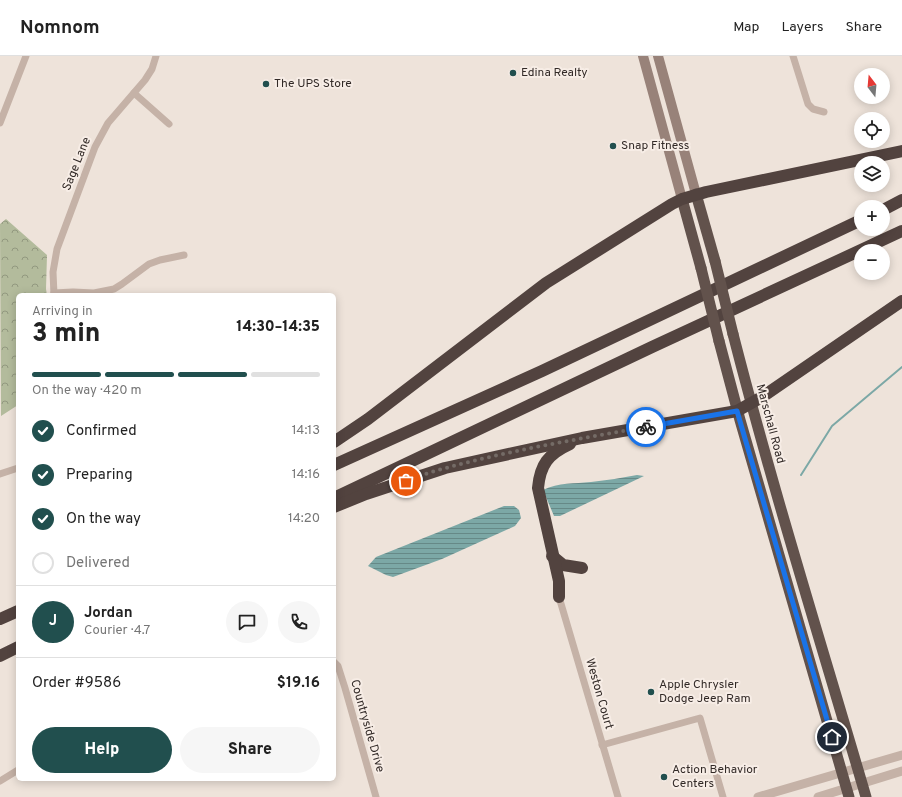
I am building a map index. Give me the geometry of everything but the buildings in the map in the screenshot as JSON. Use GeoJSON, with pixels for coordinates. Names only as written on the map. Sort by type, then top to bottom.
{"type":"FeatureCollection","features":[{"type":"Feature","properties":{"kind":"highway"},"geometry":{"type":"LineString","coordinates":[[336,441],[368,419],[546,283],[682,199],[696,194],[902,151]]}},
{"type":"Feature","properties":{"kind":"highway","name":"Marschall Road"},"geometry":{"type":"LineString","coordinates":[[696,194],[715,261],[751,403],[802,585],[866,797]]}},
{"type":"Feature","properties":{"kind":"highway"},"geometry":{"type":"LineString","coordinates":[[682,199],[737,411],[848,793]]}},
{"type":"Feature","properties":{"kind":"highway"},"geometry":{"type":"LineString","coordinates":[[890,206],[902,200]]}},
{"type":"Feature","properties":{"kind":"highway"},"geometry":{"type":"LineString","coordinates":[[336,464],[542,371],[854,223]]}},
{"type":"Feature","properties":{"kind":"highway"},"geometry":{"type":"LineString","coordinates":[[336,497],[902,231]]}},
{"type":"Feature","properties":{"kind":"highway"},"geometry":{"type":"LineString","coordinates":[[336,506],[366,494],[445,468],[491,457],[582,438],[737,411],[762,397],[902,301]]}},
{"type":"Feature","properties":{"kind":"highway"},"geometry":{"type":"LineString","coordinates":[[559,597],[559,581],[552,556],[538,488],[539,475],[543,466],[554,453],[582,438]]}},
{"type":"Feature","properties":{"kind":"highway"},"geometry":{"type":"LineString","coordinates":[[552,556],[563,565],[582,568]]}},
{"type":"Feature","properties":{"kind":"highway"},"geometry":{"type":"LineString","coordinates":[[0,619],[16,611]]}},
{"type":"Feature","properties":{"kind":"highway"},"geometry":{"type":"LineString","coordinates":[[0,656],[16,648]]}},
{"type":"Feature","properties":{"kind":"main road"},"geometry":{"type":"LineString","coordinates":[[643,56],[682,199]]}},
{"type":"Feature","properties":{"kind":"main road","name":"Marschall Road"},"geometry":{"type":"LineString","coordinates":[[658,56],[696,194]]}},
{"type":"Feature","properties":{"kind":"street"},"geometry":{"type":"LineString","coordinates":[[0,123],[26,56]]}},
{"type":"Feature","properties":{"kind":"street","name":"Sage Lane"},"geometry":{"type":"LineString","coordinates":[[54,293],[53,272],[57,249],[95,147],[108,123],[145,80],[152,69],[156,56]]}},
{"type":"Feature","properties":{"kind":"street"},"geometry":{"type":"LineString","coordinates":[[793,56],[808,104],[813,109],[824,112]]}},
{"type":"Feature","properties":{"kind":"street"},"geometry":{"type":"LineString","coordinates":[[134,93],[169,124]]}},
{"type":"Feature","properties":{"kind":"street"},"geometry":{"type":"LineString","coordinates":[[64,293],[94,293],[114,289],[149,264],[184,255]]}},
{"type":"Feature","properties":{"kind":"street"},"geometry":{"type":"LineString","coordinates":[[0,474],[16,469]]}},
{"type":"Feature","properties":{"kind":"street","name":"Weston Court"},"geometry":{"type":"LineString","coordinates":[[559,597],[618,797]]}},
{"type":"Feature","properties":{"kind":"street","name":"Countryside Drive"},"geometry":{"type":"LineString","coordinates":[[336,664],[345,688],[376,797]]}},
{"type":"Feature","properties":{"kind":"street"},"geometry":{"type":"LineString","coordinates":[[602,745],[700,718],[723,797]]}},
{"type":"Feature","properties":{"kind":"street"},"geometry":{"type":"LineString","coordinates":[[758,797],[902,755]]}},
{"type":"Feature","properties":{"kind":"street"},"geometry":{"type":"LineString","coordinates":[[0,781],[16,771]]}},
{"type":"Feature","properties":{"kind":"street"},"geometry":{"type":"LineString","coordinates":[[818,797],[848,793],[862,783],[902,771]]}},
{"type":"Feature","properties":{"kind":"green space"},"geometry":{"type":"Polygon","coordinates":[[[6,219],[47,255],[47,293],[16,293],[16,406],[1,416],[0,224],[6,219]]]}},
{"type":"Feature","properties":{"kind":"water"},"geometry":{"type":"Polygon","coordinates":[[[637,475],[644,476],[560,516],[554,516],[543,490],[561,484],[591,482],[637,475]]]}},
{"type":"Feature","properties":{"kind":"water"},"geometry":{"type":"Polygon","coordinates":[[[504,506],[514,506],[519,510],[521,518],[515,526],[442,559],[393,577],[368,566],[376,557],[504,506]]]}},
{"type":"Feature","properties":{"kind":"waterway"},"geometry":{"type":"LineString","coordinates":[[801,475],[832,426],[902,367]]}},
{"type":"Feature","properties":{"kind":"way so far"},"geometry":{"type":"LineString","coordinates":[[406,481],[445,468],[491,457],[582,438],[646,427]]}},
{"type":"Feature","properties":{"kind":"place","name":"Edina Realty"},"geometry":{"type":"Point","coordinates":[513,73]}},
{"type":"Feature","properties":{"kind":"place","name":"The UPS Store"},"geometry":{"type":"Point","coordinates":[266,84]}},
{"type":"Feature","properties":{"kind":"place","name":"Snap Fitness"},"geometry":{"type":"Point","coordinates":[613,146]}},
{"type":"Feature","properties":{"kind":"place","name":"Apple Chrysler Dodge Jeep Ram"},"geometry":{"type":"Point","coordinates":[651,692]}},
{"type":"Feature","properties":{"kind":"place","name":"Action Behavior Centers"},"geometry":{"type":"Point","coordinates":[664,777]}},
{"type":"Feature","properties":{"kind":"route"},"geometry":{"type":"LineString","coordinates":[[646,427],[737,411],[832,737]]}}]}
